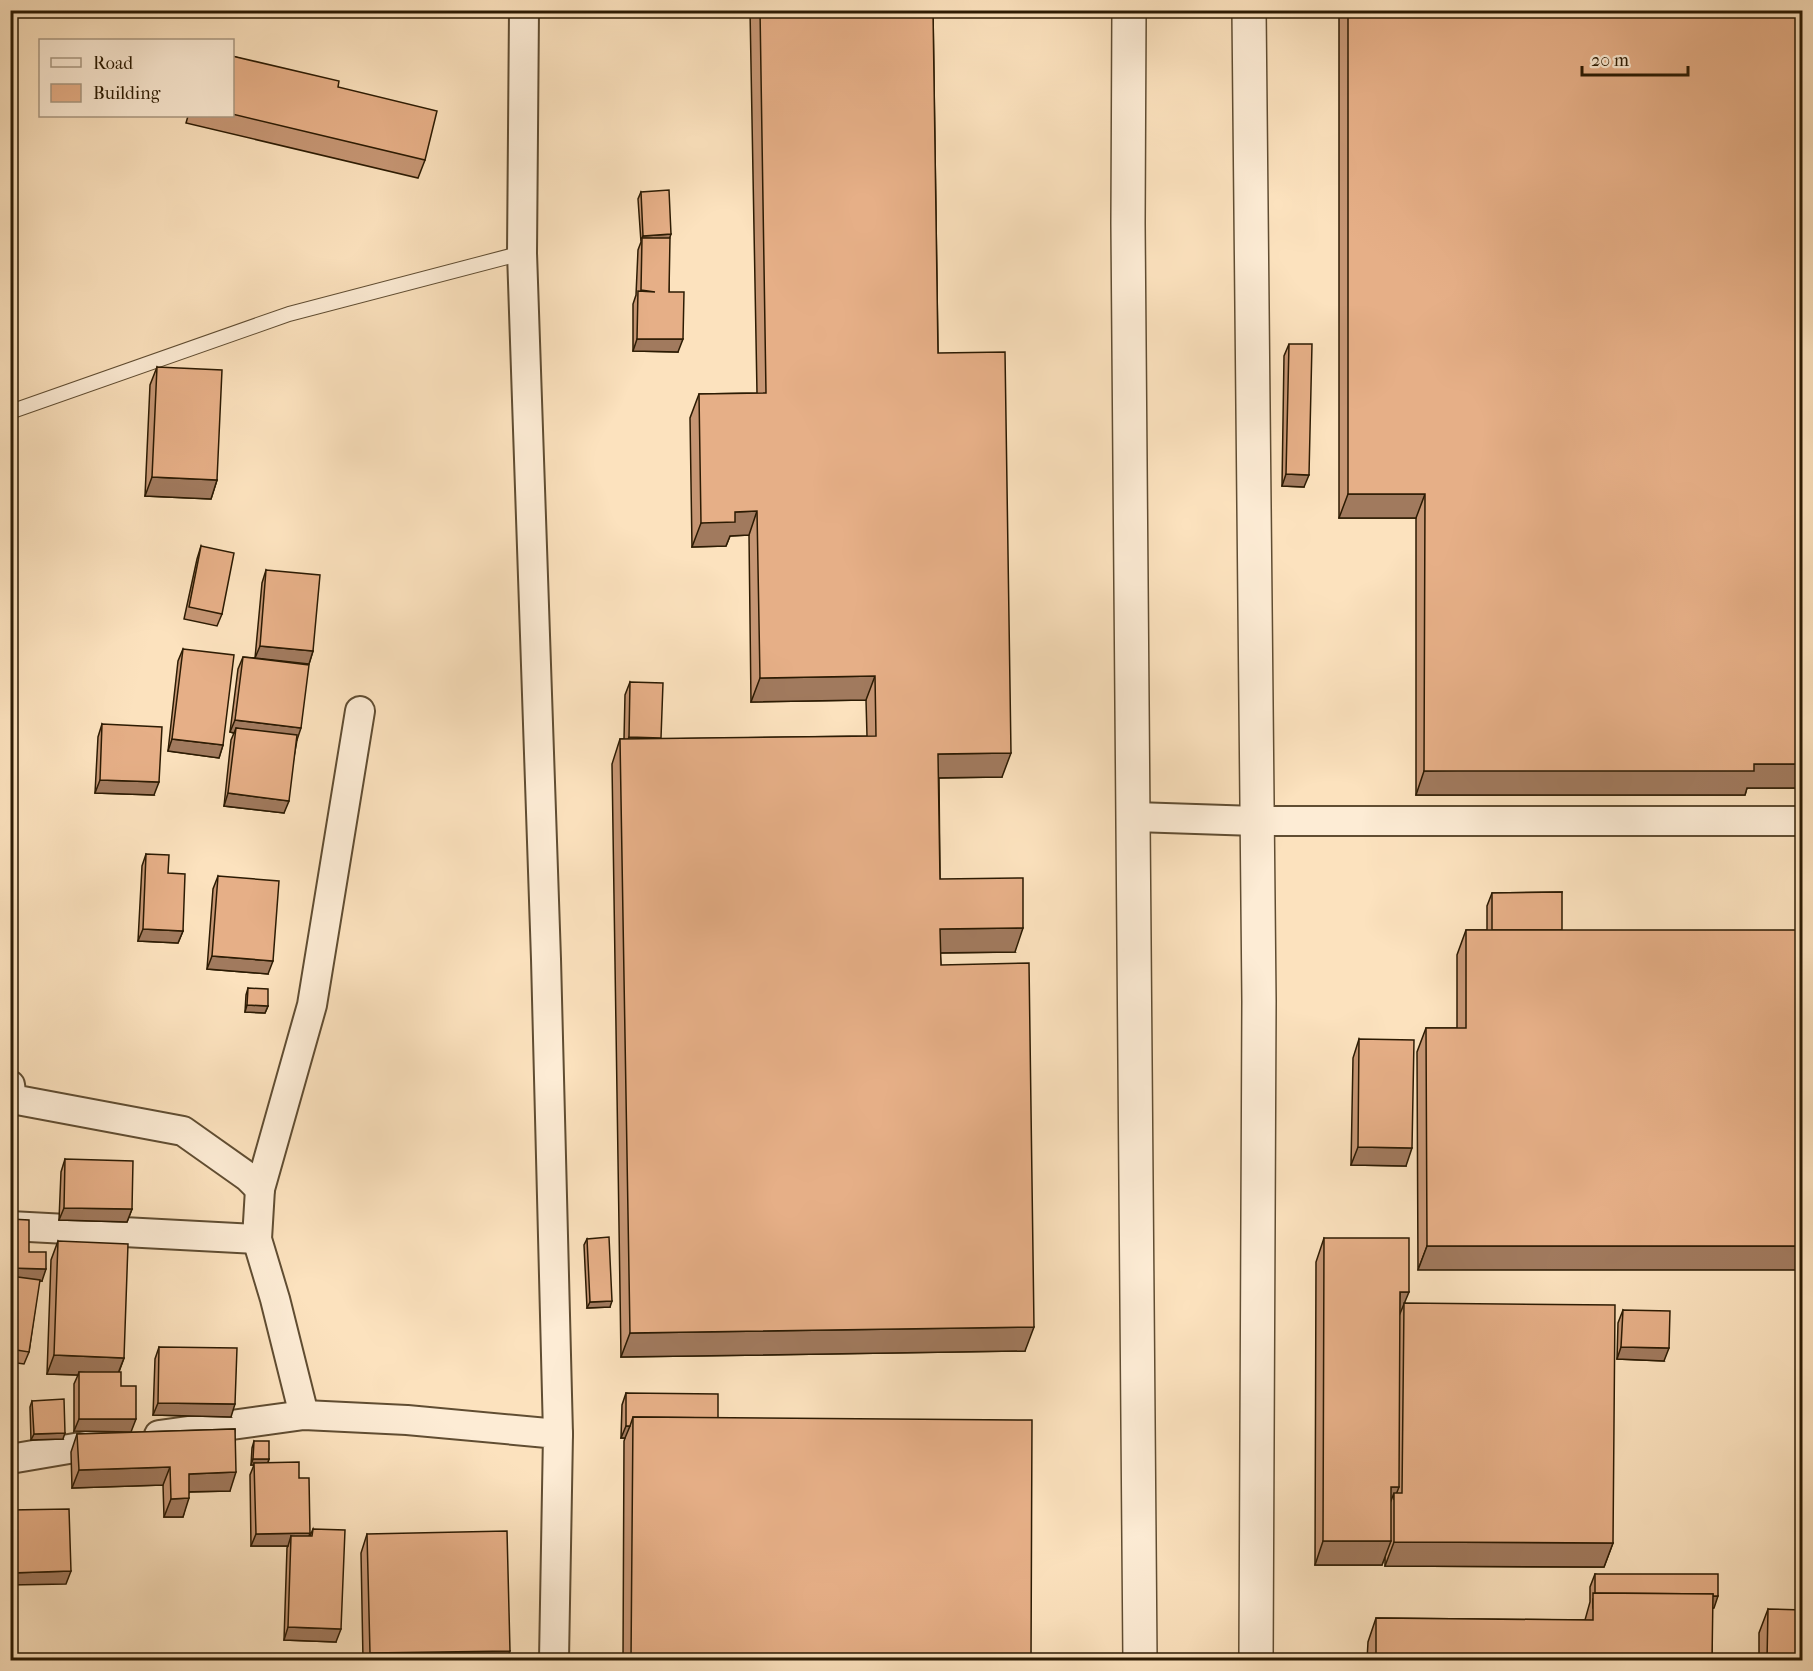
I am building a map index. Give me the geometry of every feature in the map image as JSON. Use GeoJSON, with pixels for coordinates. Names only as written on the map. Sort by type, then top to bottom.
{"type":"FeatureCollection","features":[{"type":"Feature","properties":{"kind":"street"},"geometry":{"type":"LineString","coordinates":[[524,10],[522,253],[546,959],[558,1434],[554,1660]]}},
{"type":"Feature","properties":{"kind":"street"},"geometry":{"type":"LineString","coordinates":[[1129,10],[1128,223],[1135,817],[1140,1660]]}},
{"type":"Feature","properties":{"kind":"street"},"geometry":{"type":"LineString","coordinates":[[1249,10],[1259,1001],[1256,1660]]}},
{"type":"Feature","properties":{"kind":"street"},"geometry":{"type":"LineString","coordinates":[[304,1415],[275,1299],[257,1239],[260,1189],[312,1005],[360,711]]}},
{"type":"Feature","properties":{"kind":"street"},"geometry":{"type":"LineString","coordinates":[[1135,817],[1256,821],[1803,821]]}},
{"type":"Feature","properties":{"kind":"street"},"geometry":{"type":"LineString","coordinates":[[11,1094],[183,1131],[248,1177],[260,1189]]}},
{"type":"Feature","properties":{"kind":"street"},"geometry":{"type":"LineString","coordinates":[[10,1226],[257,1239]]}},
{"type":"Feature","properties":{"kind":"street"},"geometry":{"type":"LineString","coordinates":[[10,1459],[53,1450],[304,1415],[407,1420],[558,1434]]}},
{"type":"Feature","properties":{"kind":"lane"},"geometry":{"type":"LineString","coordinates":[[10,412],[289,314],[522,253]]}},
{"type":"Feature","properties":{"kind":"building"},"geometry":{"type":"Polygon","coordinates":[[[760,10],[933,10],[938,353],[1005,352],[1011,753],[938,754],[940,879],[1023,878],[1023,928],[940,929],[941,965],[1029,963],[1034,1327],[630,1333],[620,739],[876,736],[875,676],[760,678],[757,511],[735,512],[735,522],[701,523],[699,394],[766,393],[760,10]]]}},
{"type":"Feature","properties":{"kind":"building"},"geometry":{"type":"Polygon","coordinates":[[[1348,10],[1803,10],[1803,764],[1754,764],[1754,771],[1424,771],[1425,494],[1348,494],[1348,10]]]}},
{"type":"Feature","properties":{"kind":"building"},"geometry":{"type":"Polygon","coordinates":[[[234,56],[339,81],[338,87],[437,111],[425,160],[234,114],[234,56]]]}},
{"type":"Feature","properties":{"kind":"building"},"geometry":{"type":"Polygon","coordinates":[[[669,190],[671,234],[643,236],[641,192],[669,190]]]}},
{"type":"Feature","properties":{"kind":"building"},"geometry":{"type":"Polygon","coordinates":[[[642,238],[670,238],[669,292],[684,292],[683,339],[637,339],[638,291],[655,292],[641,290],[642,238]]]}},
{"type":"Feature","properties":{"kind":"building"},"geometry":{"type":"Polygon","coordinates":[[[1289,344],[1312,344],[1309,475],[1286,474],[1289,344]]]}},
{"type":"Feature","properties":{"kind":"building"},"geometry":{"type":"Polygon","coordinates":[[[157,367],[222,370],[217,480],[152,477],[157,367]]]}},
{"type":"Feature","properties":{"kind":"building"},"geometry":{"type":"Polygon","coordinates":[[[201,546],[234,553],[222,614],[189,607],[201,546]]]}},
{"type":"Feature","properties":{"kind":"building"},"geometry":{"type":"Polygon","coordinates":[[[266,570],[320,575],[313,651],[260,646],[266,570]]]}},
{"type":"Feature","properties":{"kind":"building"},"geometry":{"type":"Polygon","coordinates":[[[183,649],[234,655],[223,745],[172,739],[183,649]]]}},
{"type":"Feature","properties":{"kind":"building"},"geometry":{"type":"Polygon","coordinates":[[[243,657],[309,665],[301,728],[235,720],[243,657]]]}},
{"type":"Feature","properties":{"kind":"building"},"geometry":{"type":"Polygon","coordinates":[[[630,682],[663,683],[661,738],[629,737],[630,682]]]}},
{"type":"Feature","properties":{"kind":"building"},"geometry":{"type":"Polygon","coordinates":[[[102,724],[162,727],[159,782],[100,780],[102,724]]]}},
{"type":"Feature","properties":{"kind":"building"},"geometry":{"type":"Polygon","coordinates":[[[236,728],[297,735],[289,801],[228,793],[236,728]]]}},
{"type":"Feature","properties":{"kind":"building"},"geometry":{"type":"Polygon","coordinates":[[[146,854],[169,855],[168,873],[185,874],[183,931],[143,929],[146,854]]]}},
{"type":"Feature","properties":{"kind":"building"},"geometry":{"type":"Polygon","coordinates":[[[218,876],[279,881],[273,961],[212,956],[218,876]]]}},
{"type":"Feature","properties":{"kind":"building"},"geometry":{"type":"Polygon","coordinates":[[[1562,892],[1562,930],[1492,930],[1492,893],[1562,892]]]}},
{"type":"Feature","properties":{"kind":"building"},"geometry":{"type":"Polygon","coordinates":[[[1466,930],[1803,930],[1803,1246],[1427,1246],[1426,1028],[1466,1028],[1466,930]]]}},
{"type":"Feature","properties":{"kind":"building"},"geometry":{"type":"Polygon","coordinates":[[[248,988],[268,989],[268,1006],[247,1005],[248,988]]]}},
{"type":"Feature","properties":{"kind":"building"},"geometry":{"type":"Polygon","coordinates":[[[1359,1039],[1414,1040],[1412,1148],[1358,1147],[1359,1039]]]}},
{"type":"Feature","properties":{"kind":"building"},"geometry":{"type":"Polygon","coordinates":[[[65,1159],[133,1161],[132,1209],[64,1208],[65,1159]]]}},
{"type":"Feature","properties":{"kind":"building"},"geometry":{"type":"Polygon","coordinates":[[[10,1219],[29,1220],[29,1252],[46,1252],[46,1269],[10,1268],[10,1219]]]}},
{"type":"Feature","properties":{"kind":"building"},"geometry":{"type":"Polygon","coordinates":[[[609,1237],[612,1301],[590,1302],[587,1239],[609,1237]]]}},
{"type":"Feature","properties":{"kind":"building"},"geometry":{"type":"Polygon","coordinates":[[[1324,1238],[1409,1238],[1409,1292],[1400,1292],[1399,1487],[1391,1487],[1391,1541],[1323,1541],[1324,1238]]]}},
{"type":"Feature","properties":{"kind":"building"},"geometry":{"type":"Polygon","coordinates":[[[58,1241],[128,1244],[124,1358],[54,1355],[58,1241]]]}},
{"type":"Feature","properties":{"kind":"building"},"geometry":{"type":"Polygon","coordinates":[[[10,1276],[40,1280],[29,1352],[10,1349],[10,1276]]]}},
{"type":"Feature","properties":{"kind":"building"},"geometry":{"type":"Polygon","coordinates":[[[1404,1303],[1615,1305],[1613,1543],[1394,1542],[1394,1493],[1402,1493],[1404,1303]]]}},
{"type":"Feature","properties":{"kind":"building"},"geometry":{"type":"Polygon","coordinates":[[[1623,1310],[1670,1311],[1669,1348],[1621,1347],[1623,1310]]]}},
{"type":"Feature","properties":{"kind":"building"},"geometry":{"type":"Polygon","coordinates":[[[159,1347],[237,1348],[235,1404],[158,1403],[159,1347]]]}},
{"type":"Feature","properties":{"kind":"building"},"geometry":{"type":"Polygon","coordinates":[[[79,1372],[121,1372],[121,1386],[136,1386],[136,1419],[79,1419],[79,1372]]]}},
{"type":"Feature","properties":{"kind":"building"},"geometry":{"type":"Polygon","coordinates":[[[626,1393],[718,1394],[718,1418],[633,1417],[630,1426],[626,1426],[626,1393]]]}},
{"type":"Feature","properties":{"kind":"building"},"geometry":{"type":"Polygon","coordinates":[[[64,1399],[65,1433],[34,1434],[32,1401],[64,1399]]]}},
{"type":"Feature","properties":{"kind":"building"},"geometry":{"type":"Polygon","coordinates":[[[633,1417],[1032,1420],[1031,1660],[631,1660],[633,1417]]]}},
{"type":"Feature","properties":{"kind":"building"},"geometry":{"type":"Polygon","coordinates":[[[235,1429],[236,1472],[189,1474],[189,1498],[171,1499],[170,1467],[79,1470],[77,1434],[235,1429]]]}},
{"type":"Feature","properties":{"kind":"building"},"geometry":{"type":"Polygon","coordinates":[[[254,1441],[269,1441],[269,1459],[253,1459],[254,1441]]]}},
{"type":"Feature","properties":{"kind":"building"},"geometry":{"type":"Polygon","coordinates":[[[299,1462],[299,1478],[309,1478],[310,1533],[256,1534],[254,1463],[299,1462]]]}},
{"type":"Feature","properties":{"kind":"building"},"geometry":{"type":"Polygon","coordinates":[[[69,1509],[71,1571],[10,1573],[10,1510],[69,1509]]]}},
{"type":"Feature","properties":{"kind":"building"},"geometry":{"type":"Polygon","coordinates":[[[313,1529],[345,1530],[341,1629],[288,1627],[291,1536],[312,1536],[313,1529]]]}},
{"type":"Feature","properties":{"kind":"building"},"geometry":{"type":"Polygon","coordinates":[[[507,1531],[510,1651],[370,1653],[367,1534],[507,1531]]]}},
{"type":"Feature","properties":{"kind":"building"},"geometry":{"type":"Polygon","coordinates":[[[1595,1574],[1718,1574],[1718,1596],[1713,1596],[1713,1594],[1595,1593],[1595,1574]]]}},
{"type":"Feature","properties":{"kind":"building"},"geometry":{"type":"Polygon","coordinates":[[[1593,1593],[1713,1594],[1712,1660],[1376,1660],[1376,1618],[1593,1620],[1593,1593]]]}},
{"type":"Feature","properties":{"kind":"building"},"geometry":{"type":"Polygon","coordinates":[[[1768,1609],[1803,1610],[1803,1660],[1767,1660],[1768,1609]]]}}]}
